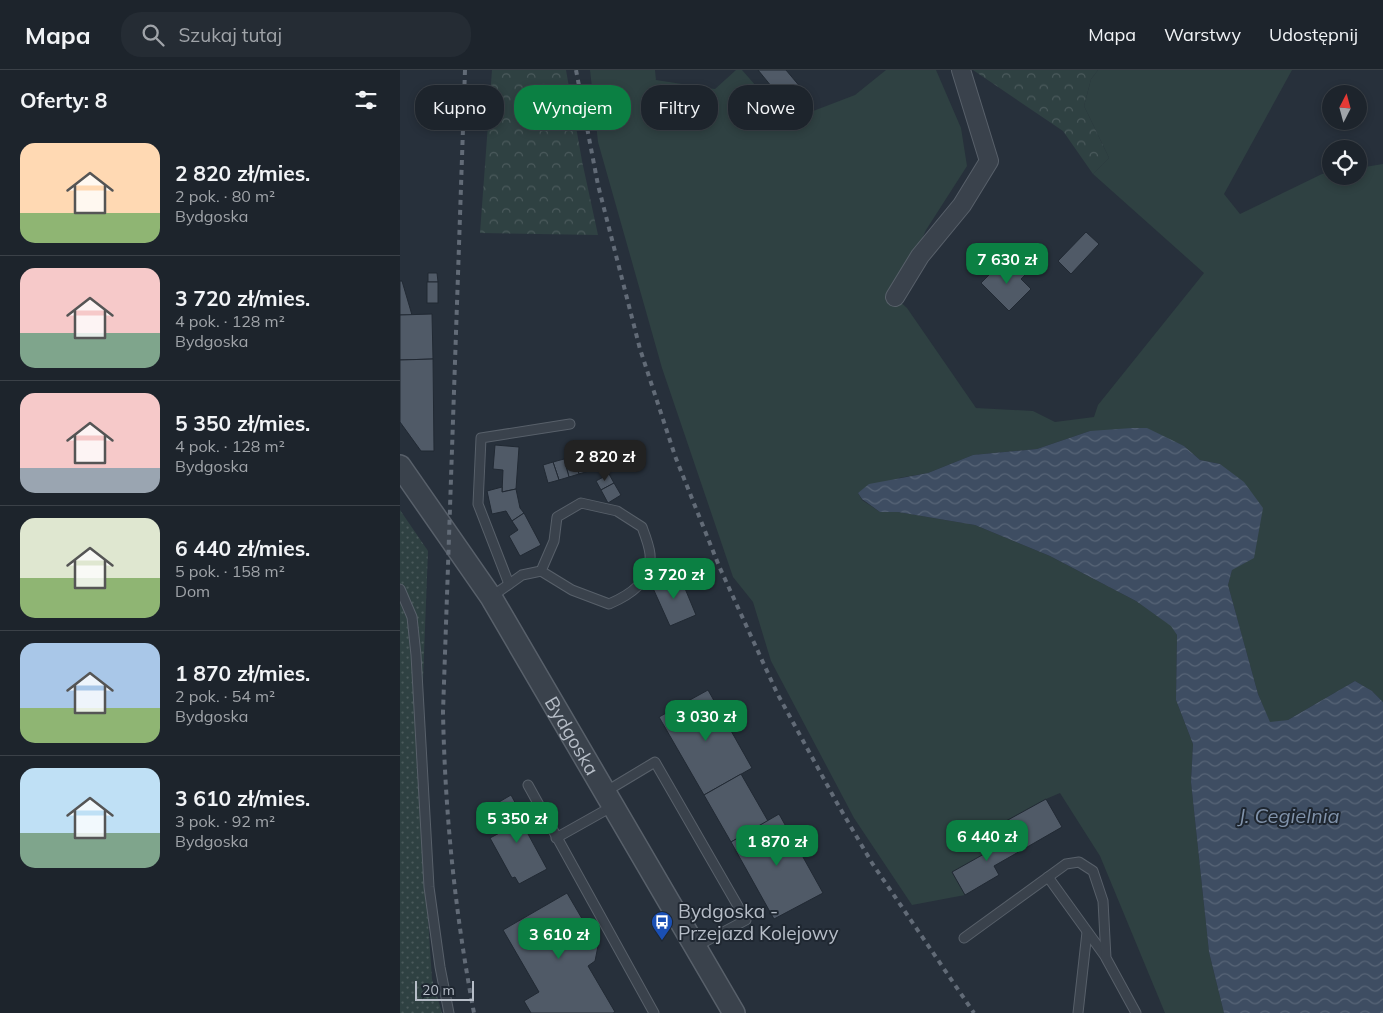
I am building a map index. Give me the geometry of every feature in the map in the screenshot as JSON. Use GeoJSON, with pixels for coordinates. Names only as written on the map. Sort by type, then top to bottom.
{"type":"FeatureCollection","features":[{"type":"Feature","properties":{"kind":"street"},"geometry":{"type":"LineString","coordinates":[[895,298],[920,256],[962,205],[989,160],[961,70]]}},
{"type":"Feature","properties":{"kind":"street","name":"Bydgoska"},"geometry":{"type":"LineString","coordinates":[[400,466],[491,597],[734,1013]]}},
{"type":"Feature","properties":{"kind":"lane"},"geometry":{"type":"LineString","coordinates":[[509,584],[478,504],[481,438],[570,424]]}},
{"type":"Feature","properties":{"kind":"lane"},"geometry":{"type":"LineString","coordinates":[[491,597],[522,575],[541,571],[572,590],[609,604],[629,596],[645,578],[650,554],[642,527],[617,510],[581,503],[557,517],[554,541],[541,571]]}},
{"type":"Feature","properties":{"kind":"lane"},"geometry":{"type":"LineString","coordinates":[[400,589],[412,617],[416,655],[428,887],[449,1013]]}},
{"type":"Feature","properties":{"kind":"lane"},"geometry":{"type":"LineString","coordinates":[[556,838],[655,762],[746,920],[695,947]]}},
{"type":"Feature","properties":{"kind":"lane"},"geometry":{"type":"LineString","coordinates":[[528,785],[654,1013]]}},
{"type":"Feature","properties":{"kind":"lane"},"geometry":{"type":"LineString","coordinates":[[964,938],[1066,864],[1079,862],[1093,871],[1103,901],[1106,958]]}},
{"type":"Feature","properties":{"kind":"lane"},"geometry":{"type":"LineString","coordinates":[[1048,877],[1106,958],[1136,1013]]}},
{"type":"Feature","properties":{"kind":"lane"},"geometry":{"type":"LineString","coordinates":[[1078,1013],[1087,932]]}},
{"type":"Feature","properties":{"kind":"green space"},"geometry":{"type":"Polygon","coordinates":[[[492,70],[566,70],[569,85],[514,85],[514,130],[577,130],[598,235],[480,233],[488,130],[504,130],[504,85],[491,85],[492,70]]]}},
{"type":"Feature","properties":{"kind":"green space"},"geometry":{"type":"Polygon","coordinates":[[[590,70],[655,70],[656,80],[689,85],[641,85],[641,130],[718,130],[718,86],[736,70],[742,70],[755,85],[728,85],[728,130],[813,130],[813,111],[855,95],[886,70],[936,70],[961,128],[967,166],[926,230],[896,298],[907,308],[976,408],[1033,411],[1055,422],[1094,417],[1098,405],[1204,273],[1093,174],[1109,158],[1084,106],[1091,79],[1098,70],[1292,70],[1224,194],[1240,214],[1322,174],[1322,185],[1367,185],[1367,167],[1383,164],[1383,702],[1372,691],[1355,681],[1288,720],[1270,723],[1258,694],[1228,585],[1232,570],[1220,464],[1200,460],[1184,446],[1167,439],[1090,431],[1037,449],[973,455],[928,473],[899,478],[858,493],[862,500],[880,512],[898,512],[975,525],[1050,556],[1136,601],[1172,626],[1177,635],[1176,700],[1193,744],[1191,782],[1209,952],[1224,1013],[1165,1013],[1100,856],[1060,793],[1046,799],[1010,828],[979,845],[984,854],[952,872],[965,895],[912,905],[854,818],[771,661],[753,602],[733,577],[662,368],[598,142],[597,130],[631,130],[631,85],[592,85],[590,70]]]}},
{"type":"Feature","properties":{"kind":"green space"},"geometry":{"type":"Polygon","coordinates":[[[973,70],[1098,70],[1091,79],[1084,106],[1109,158],[1093,174],[1063,131],[973,70]]]}},
{"type":"Feature","properties":{"kind":"green space"},"geometry":{"type":"Polygon","coordinates":[[[400,510],[428,551],[419,783],[432,979],[442,1013],[400,1013],[400,510]]]}},
{"type":"Feature","properties":{"kind":"water","name":"J. Cegielnia"},"geometry":{"type":"Polygon","coordinates":[[[1147,428],[1184,446],[1200,460],[1220,464],[1244,482],[1263,508],[1254,558],[1232,570],[1228,585],[1258,694],[1270,722],[1288,720],[1355,681],[1372,691],[1383,702],[1383,1013],[1224,1013],[1209,952],[1191,782],[1193,744],[1176,700],[1177,635],[1171,626],[1136,601],[1050,556],[975,525],[898,512],[880,512],[862,499],[858,493],[869,484],[928,473],[973,455],[1037,449],[1090,431],[1147,428]]]}},
{"type":"Feature","properties":{"kind":"building"},"geometry":{"type":"Polygon","coordinates":[[[758,70],[786,70],[799,85],[770,85],[758,70]]]}},
{"type":"Feature","properties":{"kind":"building"},"geometry":{"type":"Polygon","coordinates":[[[1086,232],[1099,244],[1071,274],[1058,261],[1086,232]]]}},
{"type":"Feature","properties":{"kind":"building"},"geometry":{"type":"Polygon","coordinates":[[[1003,261],[1013,271],[1017,266],[1026,274],[1021,279],[1031,289],[1009,311],[981,283],[1003,261]]]}},
{"type":"Feature","properties":{"kind":"building"},"geometry":{"type":"Polygon","coordinates":[[[428,273],[437,273],[438,282],[428,282],[428,273]]]}},
{"type":"Feature","properties":{"kind":"building"},"geometry":{"type":"Polygon","coordinates":[[[400,281],[402,281],[412,315],[400,315],[400,281]]]}},
{"type":"Feature","properties":{"kind":"building"},"geometry":{"type":"Polygon","coordinates":[[[427,282],[438,282],[438,303],[427,303],[427,282]]]}},
{"type":"Feature","properties":{"kind":"building"},"geometry":{"type":"Polygon","coordinates":[[[432,314],[433,359],[400,360],[400,315],[432,314]]]}},
{"type":"Feature","properties":{"kind":"building"},"geometry":{"type":"Polygon","coordinates":[[[433,359],[434,451],[421,451],[400,422],[400,360],[433,359]]]}},
{"type":"Feature","properties":{"kind":"building"},"geometry":{"type":"Polygon","coordinates":[[[495,445],[519,447],[516,489],[502,492],[503,470],[493,469],[495,445]]]}},
{"type":"Feature","properties":{"kind":"building"},"geometry":{"type":"Polygon","coordinates":[[[584,454],[589,471],[579,474],[573,456],[584,454]]]}},
{"type":"Feature","properties":{"kind":"building"},"geometry":{"type":"Polygon","coordinates":[[[573,456],[579,474],[569,477],[564,459],[573,456]]]}},
{"type":"Feature","properties":{"kind":"building"},"geometry":{"type":"Polygon","coordinates":[[[564,459],[569,477],[559,480],[553,462],[564,459]]]}},
{"type":"Feature","properties":{"kind":"building"},"geometry":{"type":"Polygon","coordinates":[[[553,462],[559,480],[548,483],[543,465],[553,462]]]}},
{"type":"Feature","properties":{"kind":"building"},"geometry":{"type":"Polygon","coordinates":[[[609,474],[614,483],[601,490],[596,481],[609,474]]]}},
{"type":"Feature","properties":{"kind":"building"},"geometry":{"type":"Polygon","coordinates":[[[614,483],[621,495],[608,503],[601,490],[614,483]]]}},
{"type":"Feature","properties":{"kind":"building"},"geometry":{"type":"Polygon","coordinates":[[[502,487],[502,492],[516,489],[520,508],[524,513],[512,521],[506,511],[492,514],[487,491],[502,487]]]}},
{"type":"Feature","properties":{"kind":"building"},"geometry":{"type":"Polygon","coordinates":[[[524,513],[541,545],[520,556],[509,536],[518,530],[512,521],[524,513]]]}},
{"type":"Feature","properties":{"kind":"building"},"geometry":{"type":"Polygon","coordinates":[[[679,574],[696,615],[670,626],[652,586],[679,574]]]}},
{"type":"Feature","properties":{"kind":"building"},"geometry":{"type":"Polygon","coordinates":[[[708,690],[752,768],[704,795],[659,717],[708,690]]]}},
{"type":"Feature","properties":{"kind":"building"},"geometry":{"type":"Polygon","coordinates":[[[741,774],[768,821],[731,842],[704,795],[741,774]]]}},
{"type":"Feature","properties":{"kind":"building"},"geometry":{"type":"Polygon","coordinates":[[[511,795],[531,832],[528,834],[547,869],[519,884],[515,877],[512,878],[490,838],[507,829],[494,805],[511,795]]]}},
{"type":"Feature","properties":{"kind":"building"},"geometry":{"type":"Polygon","coordinates":[[[1046,799],[1062,827],[1022,850],[1006,821],[1046,799]]]}},
{"type":"Feature","properties":{"kind":"building"},"geometry":{"type":"Polygon","coordinates":[[[779,814],[823,893],[774,919],[731,842],[779,814]]]}},
{"type":"Feature","properties":{"kind":"building"},"geometry":{"type":"Polygon","coordinates":[[[1010,828],[1022,850],[994,866],[999,875],[965,895],[952,872],[984,854],[979,845],[1010,828]]]}},
{"type":"Feature","properties":{"kind":"building"},"geometry":{"type":"Polygon","coordinates":[[[567,893],[598,946],[595,961],[588,966],[615,1012],[613,1013],[531,1013],[524,1001],[539,992],[503,930],[567,893]]]}},
{"type":"Feature","properties":{"kind":"railway"},"geometry":{"type":"LineString","coordinates":[[465,70],[443,712],[446,788],[452,863],[461,938],[474,1013]]}},
{"type":"Feature","properties":{"kind":"railway"},"geometry":{"type":"LineString","coordinates":[[576,70],[598,185],[640,349],[675,456],[719,566],[777,693],[837,803],[872,863],[974,1013]]}},
{"type":"Feature","properties":{"kind":"place","name":"Bydgoska - Przejazd Kolejowy"},"geometry":{"type":"Point","coordinates":[662,941]}}]}
